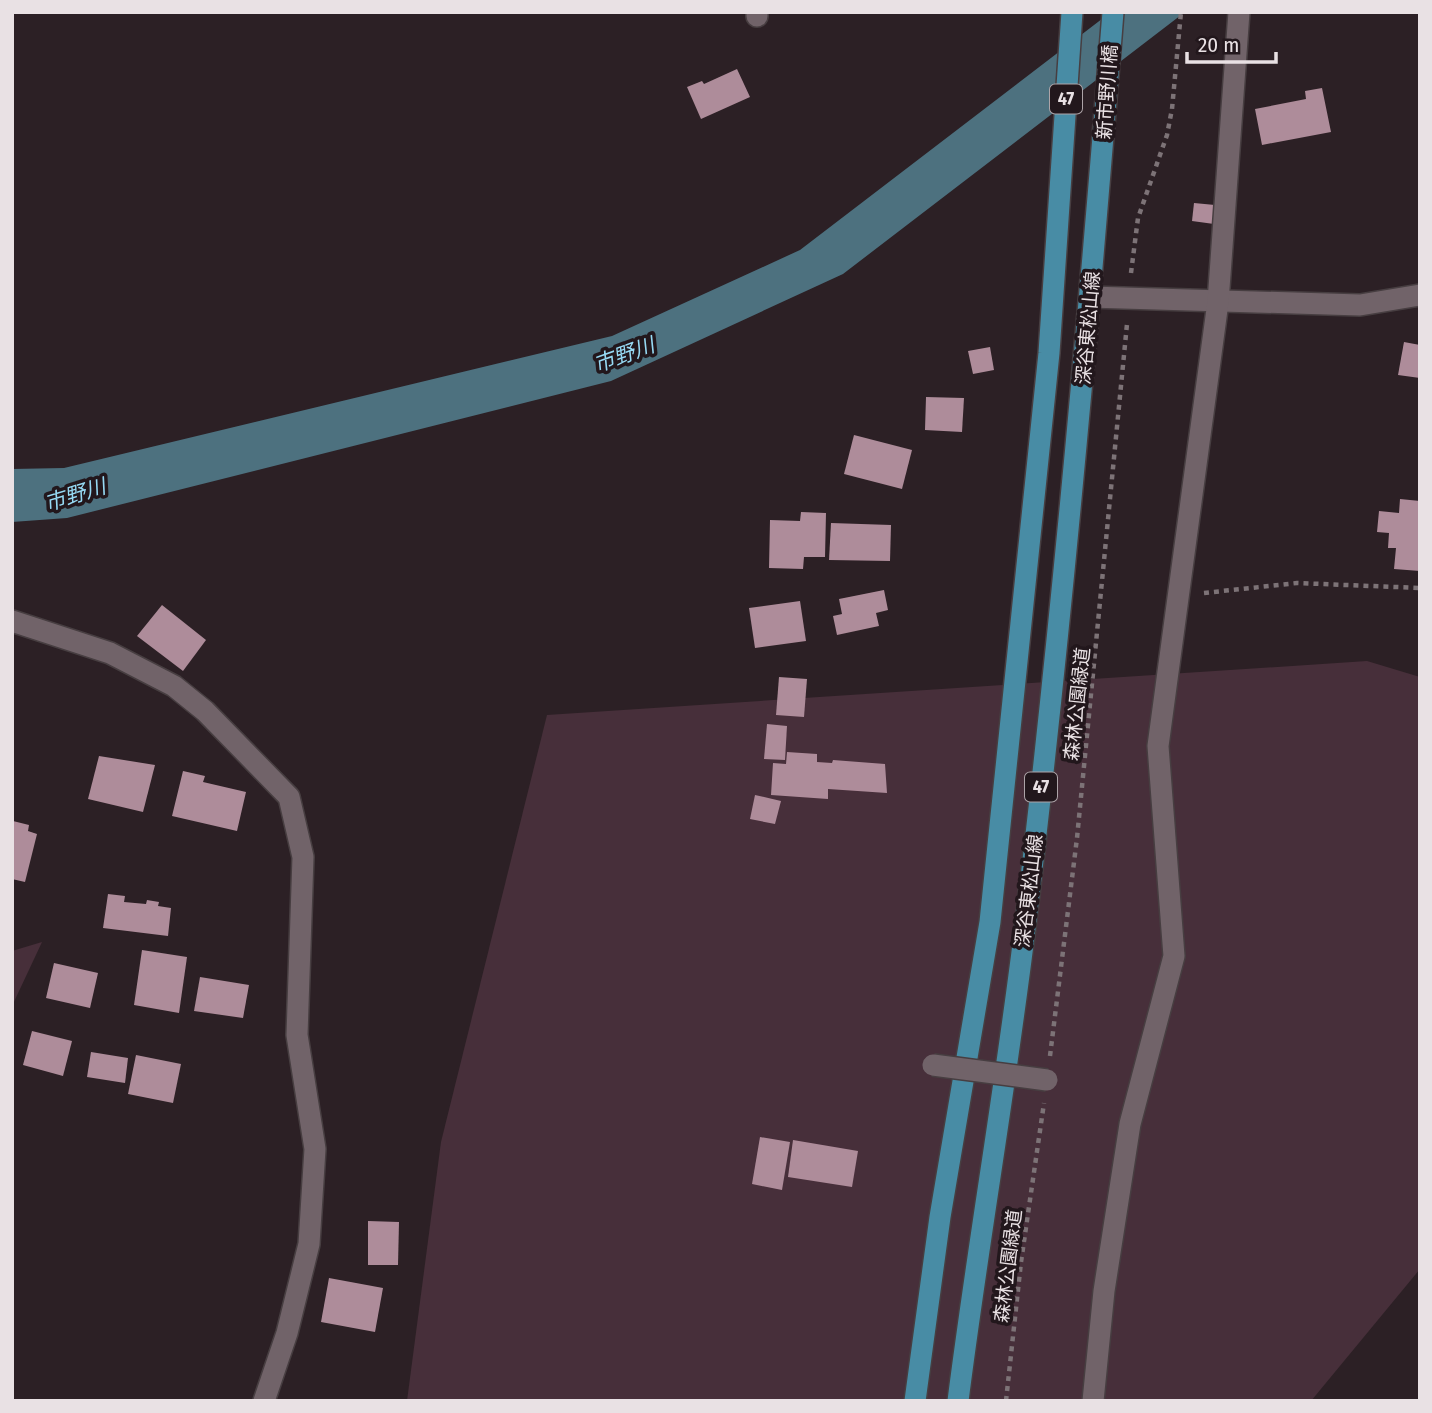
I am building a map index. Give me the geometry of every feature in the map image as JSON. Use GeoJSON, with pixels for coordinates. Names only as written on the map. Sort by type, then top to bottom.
{"type":"FeatureCollection","features":[{"type":"Feature","properties":{"kind":"main road","name":"深谷東松山線"},"geometry":{"type":"LineString","coordinates":[[915,1401],[940,1217],[990,922],[1049,353],[1072,12]]}},
{"type":"Feature","properties":{"kind":"main road","name":"新市野川橋"},"geometry":{"type":"LineString","coordinates":[[1101,171],[1113,12]]}},
{"type":"Feature","properties":{"kind":"main road","name":"深谷東松山線"},"geometry":{"type":"LineString","coordinates":[[958,1401],[1025,932],[1064,574],[1101,171]]}},
{"type":"Feature","properties":{"kind":"street"},"geometry":{"type":"LineString","coordinates":[[1093,1401],[1104,1291],[1130,1124],[1174,956],[1158,746],[1218,302],[1238,12]]}},
{"type":"Feature","properties":{"kind":"street"},"geometry":{"type":"LineString","coordinates":[[1090,297],[1360,305],[1420,295]]}},
{"type":"Feature","properties":{"kind":"street"},"geometry":{"type":"LineString","coordinates":[[12,621],[110,653],[174,686],[205,711],[289,797],[303,857],[298,1035],[315,1149],[309,1244],[287,1333],[264,1401]]}},
{"type":"Feature","properties":{"kind":"street"},"geometry":{"type":"LineString","coordinates":[[933,1065],[1047,1080]]}},
{"type":"Feature","properties":{"kind":"path","name":"森林公園緑道"},"geometry":{"type":"LineString","coordinates":[[1006,1401],[1021,1262],[1077,838],[1138,218],[1167,135],[1175,84],[1181,12]]}},
{"type":"Feature","properties":{"kind":"path"},"geometry":{"type":"LineString","coordinates":[[1179,596],[1297,583],[1420,588]]}},
{"type":"Feature","properties":{"kind":"shaded area"},"geometry":{"type":"Polygon","coordinates":[[[1367,661],[1420,677],[1420,1269],[1311,1401],[407,1401],[441,1142],[547,715],[1367,661]]]}},
{"type":"Feature","properties":{"kind":"shaded area"},"geometry":{"type":"Polygon","coordinates":[[[42,942],[12,1006],[12,951],[42,942]]]}},
{"type":"Feature","properties":{"kind":"water","name":"市野川"},"geometry":{"type":"Polygon","coordinates":[[[1111,12],[1185,12],[843,274],[611,381],[67,518],[12,522],[12,469],[64,468],[612,336],[800,250],[1111,12]]]}},
{"type":"Feature","properties":{"kind":"building"},"geometry":{"type":"Polygon","coordinates":[[[737,69],[750,97],[701,119],[687,87],[702,81],[704,84],[737,69]]]}},
{"type":"Feature","properties":{"kind":"building"},"geometry":{"type":"Polygon","coordinates":[[[1322,88],[1331,132],[1262,145],[1255,109],[1306,99],[1305,91],[1322,88]]]}},
{"type":"Feature","properties":{"kind":"building"},"geometry":{"type":"Polygon","coordinates":[[[1194,203],[1215,205],[1214,224],[1192,221],[1194,203]]]}},
{"type":"Feature","properties":{"kind":"building"},"geometry":{"type":"Polygon","coordinates":[[[1404,342],[1420,345],[1420,378],[1398,375],[1404,342]]]}},
{"type":"Feature","properties":{"kind":"building"},"geometry":{"type":"Polygon","coordinates":[[[990,347],[994,370],[973,374],[968,351],[990,347]]]}},
{"type":"Feature","properties":{"kind":"building"},"geometry":{"type":"Polygon","coordinates":[[[926,397],[964,398],[962,432],[925,430],[926,397]]]}},
{"type":"Feature","properties":{"kind":"building"},"geometry":{"type":"Polygon","coordinates":[[[854,435],[912,450],[902,489],[844,474],[854,435]]]}},
{"type":"Feature","properties":{"kind":"building"},"geometry":{"type":"Polygon","coordinates":[[[1400,499],[1420,501],[1420,571],[1394,569],[1396,548],[1388,548],[1389,533],[1377,532],[1379,511],[1399,513],[1400,499]]]}},
{"type":"Feature","properties":{"kind":"building"},"geometry":{"type":"Polygon","coordinates":[[[801,512],[826,513],[825,557],[804,557],[803,569],[769,568],[770,520],[800,521],[801,512]]]}},
{"type":"Feature","properties":{"kind":"building"},"geometry":{"type":"Polygon","coordinates":[[[831,523],[891,525],[890,561],[829,560],[831,523]]]}},
{"type":"Feature","properties":{"kind":"building"},"geometry":{"type":"Polygon","coordinates":[[[884,590],[888,610],[876,613],[879,626],[837,635],[833,616],[842,614],[839,599],[884,590]]]}},
{"type":"Feature","properties":{"kind":"building"},"geometry":{"type":"Polygon","coordinates":[[[800,601],[806,641],[755,648],[749,608],[800,601]]]}},
{"type":"Feature","properties":{"kind":"building"},"geometry":{"type":"Polygon","coordinates":[[[162,605],[206,640],[183,671],[137,636],[162,605]]]}},
{"type":"Feature","properties":{"kind":"building"},"geometry":{"type":"Polygon","coordinates":[[[779,677],[807,679],[804,717],[776,715],[779,677]]]}},
{"type":"Feature","properties":{"kind":"building"},"geometry":{"type":"Polygon","coordinates":[[[767,724],[787,726],[785,760],[764,759],[767,724]]]}},
{"type":"Feature","properties":{"kind":"building"},"geometry":{"type":"Polygon","coordinates":[[[787,752],[817,754],[817,762],[832,763],[833,760],[885,764],[887,793],[828,789],[828,799],[771,795],[773,763],[786,764],[787,752]]]}},
{"type":"Feature","properties":{"kind":"building"},"geometry":{"type":"Polygon","coordinates":[[[99,756],[155,765],[143,812],[88,799],[99,756]]]}},
{"type":"Feature","properties":{"kind":"building"},"geometry":{"type":"Polygon","coordinates":[[[183,771],[205,776],[203,782],[246,792],[237,831],[172,816],[183,771]]]}},
{"type":"Feature","properties":{"kind":"building"},"geometry":{"type":"Polygon","coordinates":[[[755,795],[781,801],[775,824],[750,819],[755,795]]]}},
{"type":"Feature","properties":{"kind":"building"},"geometry":{"type":"Polygon","coordinates":[[[13,821],[29,825],[28,831],[37,834],[25,882],[12,879],[13,821]]]}},
{"type":"Feature","properties":{"kind":"building"},"geometry":{"type":"Polygon","coordinates":[[[108,894],[125,896],[124,902],[146,904],[147,900],[159,902],[158,906],[171,908],[168,936],[103,928],[108,894]]]}},
{"type":"Feature","properties":{"kind":"building"},"geometry":{"type":"Polygon","coordinates":[[[142,950],[187,957],[179,1013],[134,1005],[142,950]]]}},
{"type":"Feature","properties":{"kind":"building"},"geometry":{"type":"Polygon","coordinates":[[[54,963],[98,973],[90,1008],[46,998],[54,963]]]}},
{"type":"Feature","properties":{"kind":"building"},"geometry":{"type":"Polygon","coordinates":[[[200,977],[249,985],[243,1018],[194,1011],[200,977]]]}},
{"type":"Feature","properties":{"kind":"building"},"geometry":{"type":"Polygon","coordinates":[[[32,1031],[72,1041],[63,1076],[23,1065],[32,1031]]]}},
{"type":"Feature","properties":{"kind":"building"},"geometry":{"type":"Polygon","coordinates":[[[91,1052],[128,1058],[125,1083],[87,1077],[91,1052]]]}},
{"type":"Feature","properties":{"kind":"building"},"geometry":{"type":"Polygon","coordinates":[[[136,1055],[181,1064],[173,1103],[128,1094],[136,1055]]]}},
{"type":"Feature","properties":{"kind":"building"},"geometry":{"type":"Polygon","coordinates":[[[760,1137],[790,1142],[782,1190],[752,1184],[760,1137]]]}},
{"type":"Feature","properties":{"kind":"building"},"geometry":{"type":"Polygon","coordinates":[[[793,1140],[858,1151],[852,1187],[788,1177],[793,1140]]]}},
{"type":"Feature","properties":{"kind":"building"},"geometry":{"type":"Polygon","coordinates":[[[368,1221],[399,1222],[398,1265],[368,1265],[368,1221]]]}},
{"type":"Feature","properties":{"kind":"building"},"geometry":{"type":"Polygon","coordinates":[[[329,1278],[383,1288],[375,1332],[321,1322],[329,1278]]]}}]}
